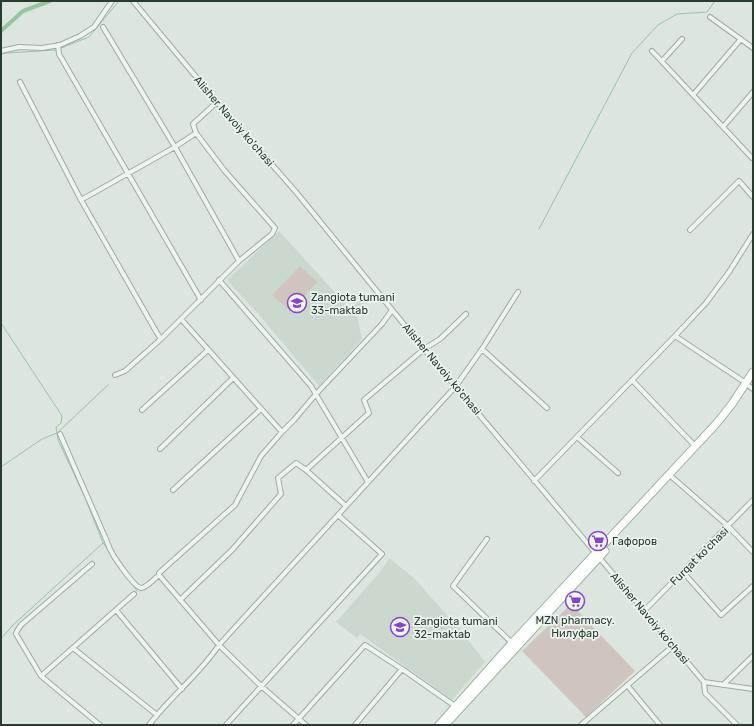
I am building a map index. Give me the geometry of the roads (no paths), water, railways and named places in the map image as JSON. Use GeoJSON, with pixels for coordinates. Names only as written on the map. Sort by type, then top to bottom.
{"type":"FeatureCollection","features":[{"type":"Feature","properties":{"kind":"main road"},"geometry":{"type":"LineString","coordinates":[[439,725],[512,643],[720,426],[750,384],[753,372]]}},
{"type":"Feature","properties":{"kind":"main road"},"geometry":{"type":"LineString","coordinates":[[446,725],[750,384]]}},
{"type":"Feature","properties":{"kind":"street"},"geometry":{"type":"LineString","coordinates":[[1,51],[19,47],[42,48],[58,45],[80,36],[94,27],[112,1]]}},
{"type":"Feature","properties":{"kind":"street","name":"Alisher Navoiy ko'chasi"},"geometry":{"type":"LineString","coordinates":[[133,1],[217,102],[296,192],[424,349],[704,682],[705,693],[737,725]]}},
{"type":"Feature","properties":{"kind":"street"},"geometry":{"type":"LineString","coordinates":[[710,17],[753,48]]}},
{"type":"Feature","properties":{"kind":"street"},"geometry":{"type":"LineString","coordinates":[[102,27],[175,147],[239,261]]}},
{"type":"Feature","properties":{"kind":"street"},"geometry":{"type":"LineString","coordinates":[[662,61],[682,39]]}},
{"type":"Feature","properties":{"kind":"street"},"geometry":{"type":"LineString","coordinates":[[693,94],[741,39]]}},
{"type":"Feature","properties":{"kind":"street"},"geometry":{"type":"LineString","coordinates":[[58,45],[59,54],[201,300]]}},
{"type":"Feature","properties":{"kind":"street"},"geometry":{"type":"LineString","coordinates":[[652,51],[752,158],[753,156]]}},
{"type":"Feature","properties":{"kind":"street"},"geometry":{"type":"LineString","coordinates":[[20,82],[81,200],[161,338]]}},
{"type":"Feature","properties":{"kind":"street"},"geometry":{"type":"LineString","coordinates":[[723,127],[753,92]]}},
{"type":"Feature","properties":{"kind":"street"},"geometry":{"type":"LineString","coordinates":[[115,375],[125,371],[181,320],[239,261],[272,234],[275,228],[224,170],[196,133],[193,124],[217,102]]}},
{"type":"Feature","properties":{"kind":"street"},"geometry":{"type":"LineString","coordinates":[[81,200],[175,147],[196,133]]}},
{"type":"Feature","properties":{"kind":"street"},"geometry":{"type":"LineString","coordinates":[[690,230],[739,181],[753,197]]}},
{"type":"Feature","properties":{"kind":"street"},"geometry":{"type":"LineString","coordinates":[[534,481],[706,303],[729,272],[753,234]]}},
{"type":"Feature","properties":{"kind":"street"},"geometry":{"type":"LineString","coordinates":[[219,280],[311,386],[368,482]]}},
{"type":"Feature","properties":{"kind":"street"},"geometry":{"type":"LineString","coordinates":[[149,725],[182,690],[219,645],[456,386],[482,349],[518,292]]}},
{"type":"Feature","properties":{"kind":"street"},"geometry":{"type":"LineString","coordinates":[[60,434],[106,537],[110,550],[136,586],[143,588],[236,505],[261,456],[316,394],[382,324],[392,310]]}},
{"type":"Feature","properties":{"kind":"street"},"geometry":{"type":"LineString","coordinates":[[306,470],[369,413],[364,400],[424,349],[440,339],[466,314]]}},
{"type":"Feature","properties":{"kind":"street"},"geometry":{"type":"LineString","coordinates":[[181,320],[282,432]]}},
{"type":"Feature","properties":{"kind":"street"},"geometry":{"type":"LineString","coordinates":[[675,336],[750,384]]}},
{"type":"Feature","properties":{"kind":"street"},"geometry":{"type":"LineString","coordinates":[[482,349],[547,408]]}},
{"type":"Feature","properties":{"kind":"street"},"geometry":{"type":"LineString","coordinates":[[142,410],[208,350]]}},
{"type":"Feature","properties":{"kind":"street"},"geometry":{"type":"LineString","coordinates":[[160,449],[233,378]]}},
{"type":"Feature","properties":{"kind":"street"},"geometry":{"type":"LineString","coordinates":[[632,380],[695,446]]}},
{"type":"Feature","properties":{"kind":"street"},"geometry":{"type":"LineString","coordinates":[[174,490],[261,409]]}},
{"type":"Feature","properties":{"kind":"street"},"geometry":{"type":"LineString","coordinates":[[577,437],[618,473]]}},
{"type":"Feature","properties":{"kind":"street"},"geometry":{"type":"LineString","coordinates":[[180,600],[232,550],[281,494],[278,478],[296,463],[306,470],[346,506]]}},
{"type":"Feature","properties":{"kind":"street"},"geometry":{"type":"LineString","coordinates":[[672,477],[728,526],[753,552]]}},
{"type":"Feature","properties":{"kind":"street","name":"Furqat ko'chasi"},"geometry":{"type":"LineString","coordinates":[[644,611],[753,500]]}},
{"type":"Feature","properties":{"kind":"street"},"geometry":{"type":"LineString","coordinates":[[226,725],[382,554],[338,515]]}},
{"type":"Feature","properties":{"kind":"street"},"geometry":{"type":"LineString","coordinates":[[487,539],[453,586],[512,643]]}},
{"type":"Feature","properties":{"kind":"street"},"geometry":{"type":"LineString","coordinates":[[92,564],[17,631],[16,634],[41,676],[100,725]]}},
{"type":"Feature","properties":{"kind":"street"},"geometry":{"type":"LineString","coordinates":[[683,572],[720,615],[753,586]]}},
{"type":"Feature","properties":{"kind":"street"},"geometry":{"type":"LineString","coordinates":[[159,575],[219,645],[261,686],[300,718],[306,725]]}},
{"type":"Feature","properties":{"kind":"street"},"geometry":{"type":"LineString","coordinates":[[41,676],[134,594]]}},
{"type":"Feature","properties":{"kind":"street"},"geometry":{"type":"LineString","coordinates":[[116,610],[182,690]]}},
{"type":"Feature","properties":{"kind":"street"},"geometry":{"type":"LineString","coordinates":[[293,725],[365,645],[455,706]]}},
{"type":"Feature","properties":{"kind":"street"},"geometry":{"type":"LineString","coordinates":[[581,725],[673,646]]}},
{"type":"Feature","properties":{"kind":"street"},"geometry":{"type":"LineString","coordinates":[[74,648],[157,715]]}},
{"type":"Feature","properties":{"kind":"street"},"geometry":{"type":"LineString","coordinates":[[723,685],[753,656]]}},
{"type":"Feature","properties":{"kind":"street"},"geometry":{"type":"LineString","coordinates":[[355,725],[402,669]]}},
{"type":"Feature","properties":{"kind":"street"},"geometry":{"type":"LineString","coordinates":[[704,682],[753,689]]}},
{"type":"Feature","properties":{"kind":"street"},"geometry":{"type":"LineString","coordinates":[[628,685],[660,725]]}},
{"type":"Feature","properties":{"kind":"waterway"},"geometry":{"type":"LineString","coordinates":[[1,31],[23,11],[50,1]]}},
{"type":"Feature","properties":{"kind":"waterway"},"geometry":{"type":"LineString","coordinates":[[61,48],[89,37],[119,1]]}},
{"type":"Feature","properties":{"kind":"waterway"},"geometry":{"type":"LineString","coordinates":[[539,229],[632,53],[658,25],[677,14],[707,12],[715,1]]}},
{"type":"Feature","properties":{"kind":"waterway"},"geometry":{"type":"LineString","coordinates":[[1,54],[56,50]]}},
{"type":"Feature","properties":{"kind":"waterway"},"geometry":{"type":"LineString","coordinates":[[1,323],[62,416],[61,423],[56,427],[58,440],[84,495],[103,543],[108,549]]}},
{"type":"Feature","properties":{"kind":"waterway"},"geometry":{"type":"LineString","coordinates":[[1,467],[42,439],[57,433],[109,384]]}},
{"type":"Feature","properties":{"kind":"waterway"},"geometry":{"type":"LineString","coordinates":[[1,639],[13,625],[103,543]]}},
{"type":"Feature","properties":{"kind":"waterway"},"geometry":{"type":"LineString","coordinates":[[129,580],[137,591]]}},
{"type":"Feature","properties":{"kind":"place","name":"Zangiota tumani 33-maktab"},"geometry":{"type":"Point","coordinates":[297,303]}},
{"type":"Feature","properties":{"kind":"place","name":"Гафоров"},"geometry":{"type":"Point","coordinates":[598,541]}},
{"type":"Feature","properties":{"kind":"place","name":"MZN pharmacy. Нилуфар"},"geometry":{"type":"Point","coordinates":[575,601]}},
{"type":"Feature","properties":{"kind":"place","name":"Zangiota tumani 32-maktab"},"geometry":{"type":"Point","coordinates":[400,627]}}]}
